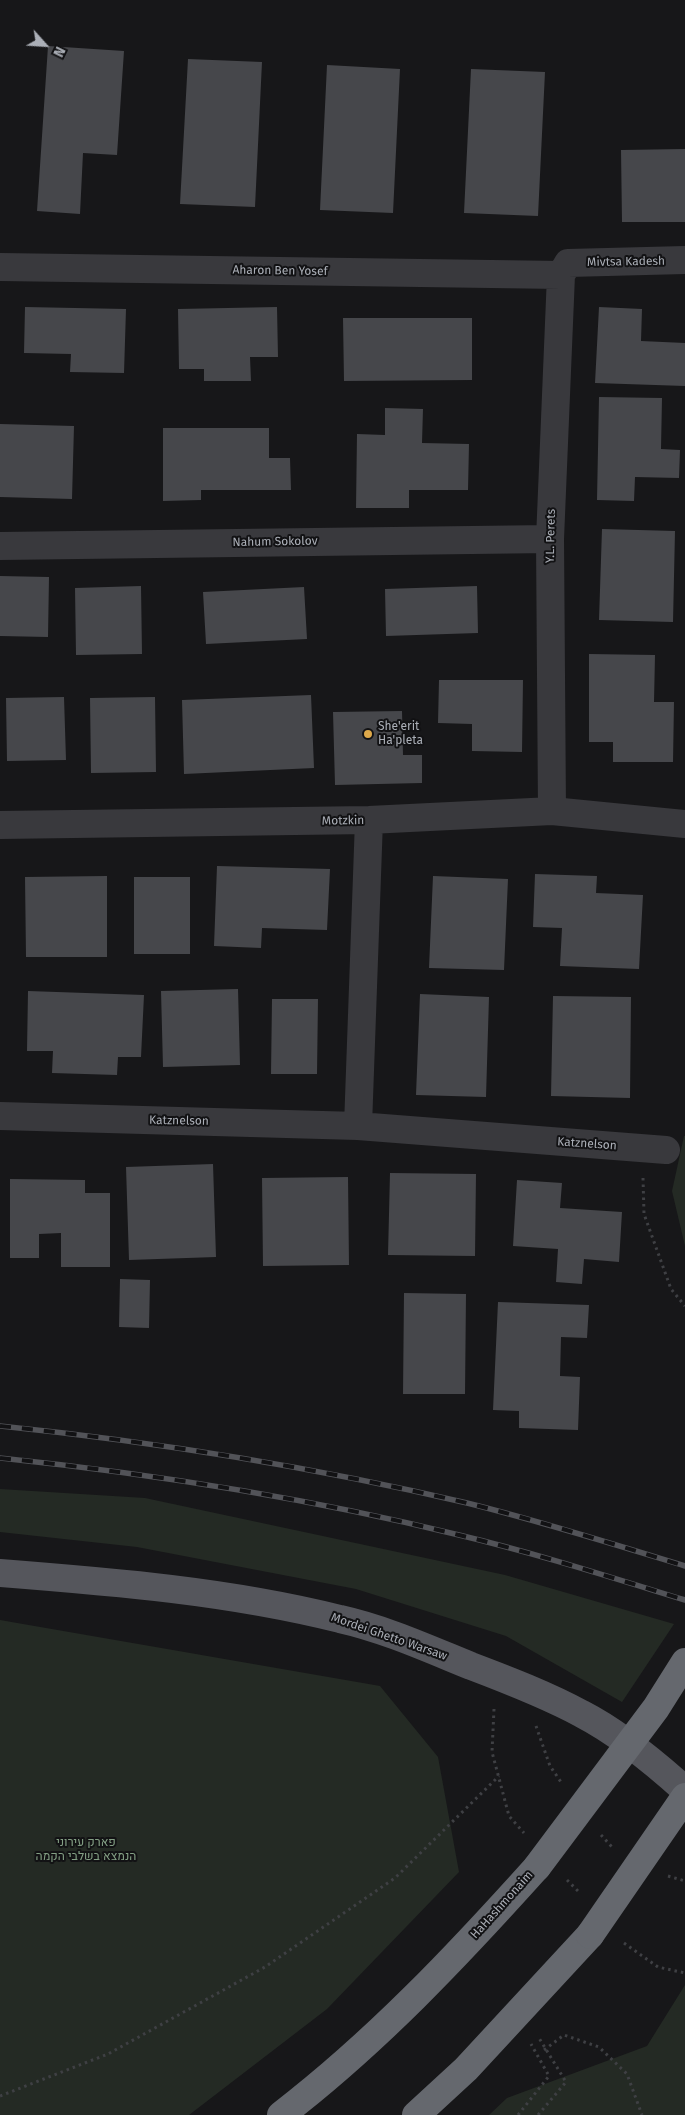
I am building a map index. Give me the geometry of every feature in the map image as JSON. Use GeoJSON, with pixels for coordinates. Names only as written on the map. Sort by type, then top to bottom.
{"type":"FeatureCollection","features":[{"type":"Feature","properties":{"kind":"highway","name":"HaHashmonaim"},"geometry":{"type":"LineString","coordinates":[[282,2115],[334,2074],[406,2008],[477,1934],[537,1866],[656,1708],[685,1662]]}},
{"type":"Feature","properties":{"kind":"highway"},"geometry":{"type":"LineString","coordinates":[[416,2115],[466,2069],[590,1935],[685,1797]]}},
{"type":"Feature","properties":{"kind":"main road","name":"Mordei Ghetto Warsaw"},"geometry":{"type":"LineString","coordinates":[[0,1573],[124,1583],[241,1598],[342,1619],[422,1646],[503,1678],[583,1714],[656,1764],[685,1790]]}},
{"type":"Feature","properties":{"kind":"street","name":"Mivtsa Kadesh"},"geometry":{"type":"LineString","coordinates":[[564,269],[685,260]]}},
{"type":"Feature","properties":{"kind":"street","name":"Aharon Ben Yosef"},"geometry":{"type":"LineString","coordinates":[[0,268],[564,269]]}},
{"type":"Feature","properties":{"kind":"street","name":"Y.L. Perets"},"geometry":{"type":"LineString","coordinates":[[552,811],[550,539],[564,269]]}},
{"type":"Feature","properties":{"kind":"street","name":"Nahum Sokolov"},"geometry":{"type":"LineString","coordinates":[[0,546],[550,539]]}},
{"type":"Feature","properties":{"kind":"street","name":"Motzkin"},"geometry":{"type":"LineString","coordinates":[[0,825],[369,820],[552,811],[685,824]]}},
{"type":"Feature","properties":{"kind":"street"},"geometry":{"type":"LineString","coordinates":[[358,1126],[369,820]]}},
{"type":"Feature","properties":{"kind":"street","name":"Katznelson"},"geometry":{"type":"LineString","coordinates":[[0,1116],[358,1126],[654,1149]]}},
{"type":"Feature","properties":{"kind":"path"},"geometry":{"type":"LineString","coordinates":[[654,1149],[644,1214],[671,1289],[685,1306]]}},
{"type":"Feature","properties":{"kind":"path"},"geometry":{"type":"LineString","coordinates":[[0,2096],[108,2054],[264,1967],[395,1878],[499,1776]]}},
{"type":"Feature","properties":{"kind":"path"},"geometry":{"type":"LineString","coordinates":[[516,2016],[549,2076],[518,2115]]}},
{"type":"Feature","properties":{"kind":"path"},"geometry":{"type":"LineString","coordinates":[[538,2035],[544,2050],[566,2082],[538,2115]]}},
{"type":"Feature","properties":{"kind":"path"},"geometry":{"type":"LineString","coordinates":[[544,2050],[564,2035],[599,2047],[627,2074],[642,2115]]}},
{"type":"Feature","properties":{"kind":"green space"},"geometry":{"type":"Polygon","coordinates":[[[685,1136],[685,1246],[672,1191],[685,1136]]]}},
{"type":"Feature","properties":{"kind":"green space"},"geometry":{"type":"Polygon","coordinates":[[[0,1489],[145,1498],[505,1575],[674,1624],[622,1702],[506,1636],[356,1589],[137,1547],[0,1532],[0,1489]]]}},
{"type":"Feature","properties":{"kind":"green space","name":"פארק עירוני הנמצא בשלבי הקמה"},"geometry":{"type":"Polygon","coordinates":[[[0,1620],[380,1686],[438,1757],[459,1872],[327,2009],[189,2115],[0,2115],[0,1620]]]}},
{"type":"Feature","properties":{"kind":"green space"},"geometry":{"type":"Polygon","coordinates":[[[685,1985],[685,2115],[489,2115],[507,2098],[647,2046],[685,1985]]]}},
{"type":"Feature","properties":{"kind":"building"},"geometry":{"type":"Polygon","coordinates":[[[48,46],[124,51],[117,155],[83,153],[80,214],[37,211],[48,46]]]}},
{"type":"Feature","properties":{"kind":"building"},"geometry":{"type":"Polygon","coordinates":[[[188,59],[262,62],[255,207],[180,204],[188,59]]]}},
{"type":"Feature","properties":{"kind":"building"},"geometry":{"type":"Polygon","coordinates":[[[327,65],[400,69],[393,213],[320,210],[327,65]]]}},
{"type":"Feature","properties":{"kind":"building"},"geometry":{"type":"Polygon","coordinates":[[[471,69],[545,72],[538,216],[464,213],[471,69]]]}},
{"type":"Feature","properties":{"kind":"building"},"geometry":{"type":"Polygon","coordinates":[[[685,149],[685,222],[622,222],[621,150],[685,149]]]}},
{"type":"Feature","properties":{"kind":"building"},"geometry":{"type":"Polygon","coordinates":[[[25,307],[126,309],[124,373],[70,372],[71,354],[24,353],[25,307]]]}},
{"type":"Feature","properties":{"kind":"building"},"geometry":{"type":"Polygon","coordinates":[[[277,307],[278,357],[250,357],[251,381],[204,381],[204,369],[179,369],[178,309],[277,307]]]}},
{"type":"Feature","properties":{"kind":"building"},"geometry":{"type":"Polygon","coordinates":[[[599,307],[642,309],[641,341],[685,343],[685,386],[595,383],[599,307]]]}},
{"type":"Feature","properties":{"kind":"building"},"geometry":{"type":"Polygon","coordinates":[[[343,318],[472,318],[472,380],[344,381],[343,318]]]}},
{"type":"Feature","properties":{"kind":"building"},"geometry":{"type":"Polygon","coordinates":[[[599,397],[662,398],[661,449],[680,450],[679,478],[635,477],[634,501],[597,500],[599,397]]]}},
{"type":"Feature","properties":{"kind":"building"},"geometry":{"type":"Polygon","coordinates":[[[385,408],[423,409],[422,443],[469,444],[468,490],[409,490],[409,508],[356,508],[357,434],[385,435],[385,408]]]}},
{"type":"Feature","properties":{"kind":"building"},"geometry":{"type":"Polygon","coordinates":[[[0,424],[74,426],[72,499],[0,497],[0,424]]]}},
{"type":"Feature","properties":{"kind":"building"},"geometry":{"type":"Polygon","coordinates":[[[163,428],[269,428],[269,458],[290,458],[291,490],[201,490],[201,500],[163,501],[163,428]]]}},
{"type":"Feature","properties":{"kind":"building"},"geometry":{"type":"Polygon","coordinates":[[[602,529],[675,531],[673,622],[599,620],[602,529]]]}},
{"type":"Feature","properties":{"kind":"building"},"geometry":{"type":"Polygon","coordinates":[[[0,576],[49,577],[48,637],[0,636],[0,576]]]}},
{"type":"Feature","properties":{"kind":"building"},"geometry":{"type":"Polygon","coordinates":[[[141,586],[142,654],[76,655],[75,588],[141,586]]]}},
{"type":"Feature","properties":{"kind":"building"},"geometry":{"type":"Polygon","coordinates":[[[477,586],[478,633],[386,636],[385,589],[477,586]]]}},
{"type":"Feature","properties":{"kind":"building"},"geometry":{"type":"Polygon","coordinates":[[[304,587],[307,639],[206,644],[203,592],[304,587]]]}},
{"type":"Feature","properties":{"kind":"building"},"geometry":{"type":"Polygon","coordinates":[[[589,654],[655,655],[654,702],[674,702],[673,762],[613,762],[613,742],[589,742],[589,654]]]}},
{"type":"Feature","properties":{"kind":"building"},"geometry":{"type":"Polygon","coordinates":[[[439,680],[523,680],[522,752],[472,751],[472,724],[438,723],[439,680]]]}},
{"type":"Feature","properties":{"kind":"building"},"geometry":{"type":"Polygon","coordinates":[[[311,695],[314,768],[184,774],[182,700],[311,695]]]}},
{"type":"Feature","properties":{"kind":"building"},"geometry":{"type":"Polygon","coordinates":[[[64,697],[66,760],[7,761],[6,698],[64,697]]]}},
{"type":"Feature","properties":{"kind":"building"},"geometry":{"type":"Polygon","coordinates":[[[155,697],[156,772],[91,773],[90,698],[155,697]]]}},
{"type":"Feature","properties":{"kind":"building","name":"She'erit Ha'pleta"},"geometry":{"type":"Polygon","coordinates":[[[402,711],[403,755],[422,755],[422,783],[335,785],[333,712],[402,711]]]}},
{"type":"Feature","properties":{"kind":"building"},"geometry":{"type":"Polygon","coordinates":[[[217,866],[330,869],[327,930],[262,928],[261,948],[214,946],[217,866]]]}},
{"type":"Feature","properties":{"kind":"building"},"geometry":{"type":"Polygon","coordinates":[[[535,874],[597,876],[596,893],[643,895],[639,969],[560,966],[562,928],[533,927],[535,874]]]}},
{"type":"Feature","properties":{"kind":"building"},"geometry":{"type":"Polygon","coordinates":[[[107,876],[107,957],[26,957],[25,877],[107,876]]]}},
{"type":"Feature","properties":{"kind":"building"},"geometry":{"type":"Polygon","coordinates":[[[433,876],[508,879],[504,970],[429,968],[433,876]]]}},
{"type":"Feature","properties":{"kind":"building"},"geometry":{"type":"Polygon","coordinates":[[[134,877],[190,877],[190,954],[134,954],[134,877]]]}},
{"type":"Feature","properties":{"kind":"building"},"geometry":{"type":"Polygon","coordinates":[[[238,989],[240,1065],[163,1067],[161,991],[238,989]]]}},
{"type":"Feature","properties":{"kind":"building"},"geometry":{"type":"Polygon","coordinates":[[[28,991],[144,995],[141,1057],[118,1057],[117,1075],[52,1073],[53,1051],[27,1051],[28,991]]]}},
{"type":"Feature","properties":{"kind":"building"},"geometry":{"type":"Polygon","coordinates":[[[420,994],[489,997],[486,1097],[416,1095],[420,994]]]}},
{"type":"Feature","properties":{"kind":"building"},"geometry":{"type":"Polygon","coordinates":[[[553,996],[631,997],[630,1098],[551,1096],[553,996]]]}},
{"type":"Feature","properties":{"kind":"building"},"geometry":{"type":"Polygon","coordinates":[[[272,999],[318,999],[317,1074],[271,1074],[272,999]]]}},
{"type":"Feature","properties":{"kind":"building"},"geometry":{"type":"Polygon","coordinates":[[[213,1164],[216,1257],[129,1260],[126,1167],[213,1164]]]}},
{"type":"Feature","properties":{"kind":"building"},"geometry":{"type":"Polygon","coordinates":[[[390,1173],[476,1174],[475,1256],[388,1255],[390,1173]]]}},
{"type":"Feature","properties":{"kind":"building"},"geometry":{"type":"Polygon","coordinates":[[[348,1177],[349,1265],[263,1266],[262,1178],[348,1177]]]}},
{"type":"Feature","properties":{"kind":"building"},"geometry":{"type":"Polygon","coordinates":[[[10,1179],[85,1180],[85,1193],[110,1193],[110,1267],[61,1267],[61,1233],[39,1234],[39,1258],[10,1258],[10,1179]]]}},
{"type":"Feature","properties":{"kind":"building"},"geometry":{"type":"Polygon","coordinates":[[[517,1180],[562,1183],[560,1208],[622,1212],[619,1262],[584,1259],[582,1284],[556,1282],[558,1249],[513,1246],[517,1180]]]}},
{"type":"Feature","properties":{"kind":"building"},"geometry":{"type":"Polygon","coordinates":[[[120,1279],[150,1280],[149,1328],[119,1327],[120,1279]]]}},
{"type":"Feature","properties":{"kind":"building"},"geometry":{"type":"Polygon","coordinates":[[[404,1293],[466,1294],[465,1394],[403,1394],[404,1293]]]}},
{"type":"Feature","properties":{"kind":"building"},"geometry":{"type":"Polygon","coordinates":[[[498,1302],[589,1305],[587,1338],[561,1337],[560,1376],[580,1377],[578,1430],[519,1428],[519,1411],[493,1410],[498,1302]]]}},
{"type":"Feature","properties":{"kind":"railway"},"geometry":{"type":"LineString","coordinates":[[0,1426],[176,1448],[351,1478],[494,1510],[685,1566]]}},
{"type":"Feature","properties":{"kind":"railway"},"geometry":{"type":"LineString","coordinates":[[0,1458],[173,1480],[345,1510],[459,1535],[516,1550],[685,1600]]}},
{"type":"Feature","properties":{"kind":"place","name":"She'erit Ha'pleta"},"geometry":{"type":"Point","coordinates":[368,734]}}]}
